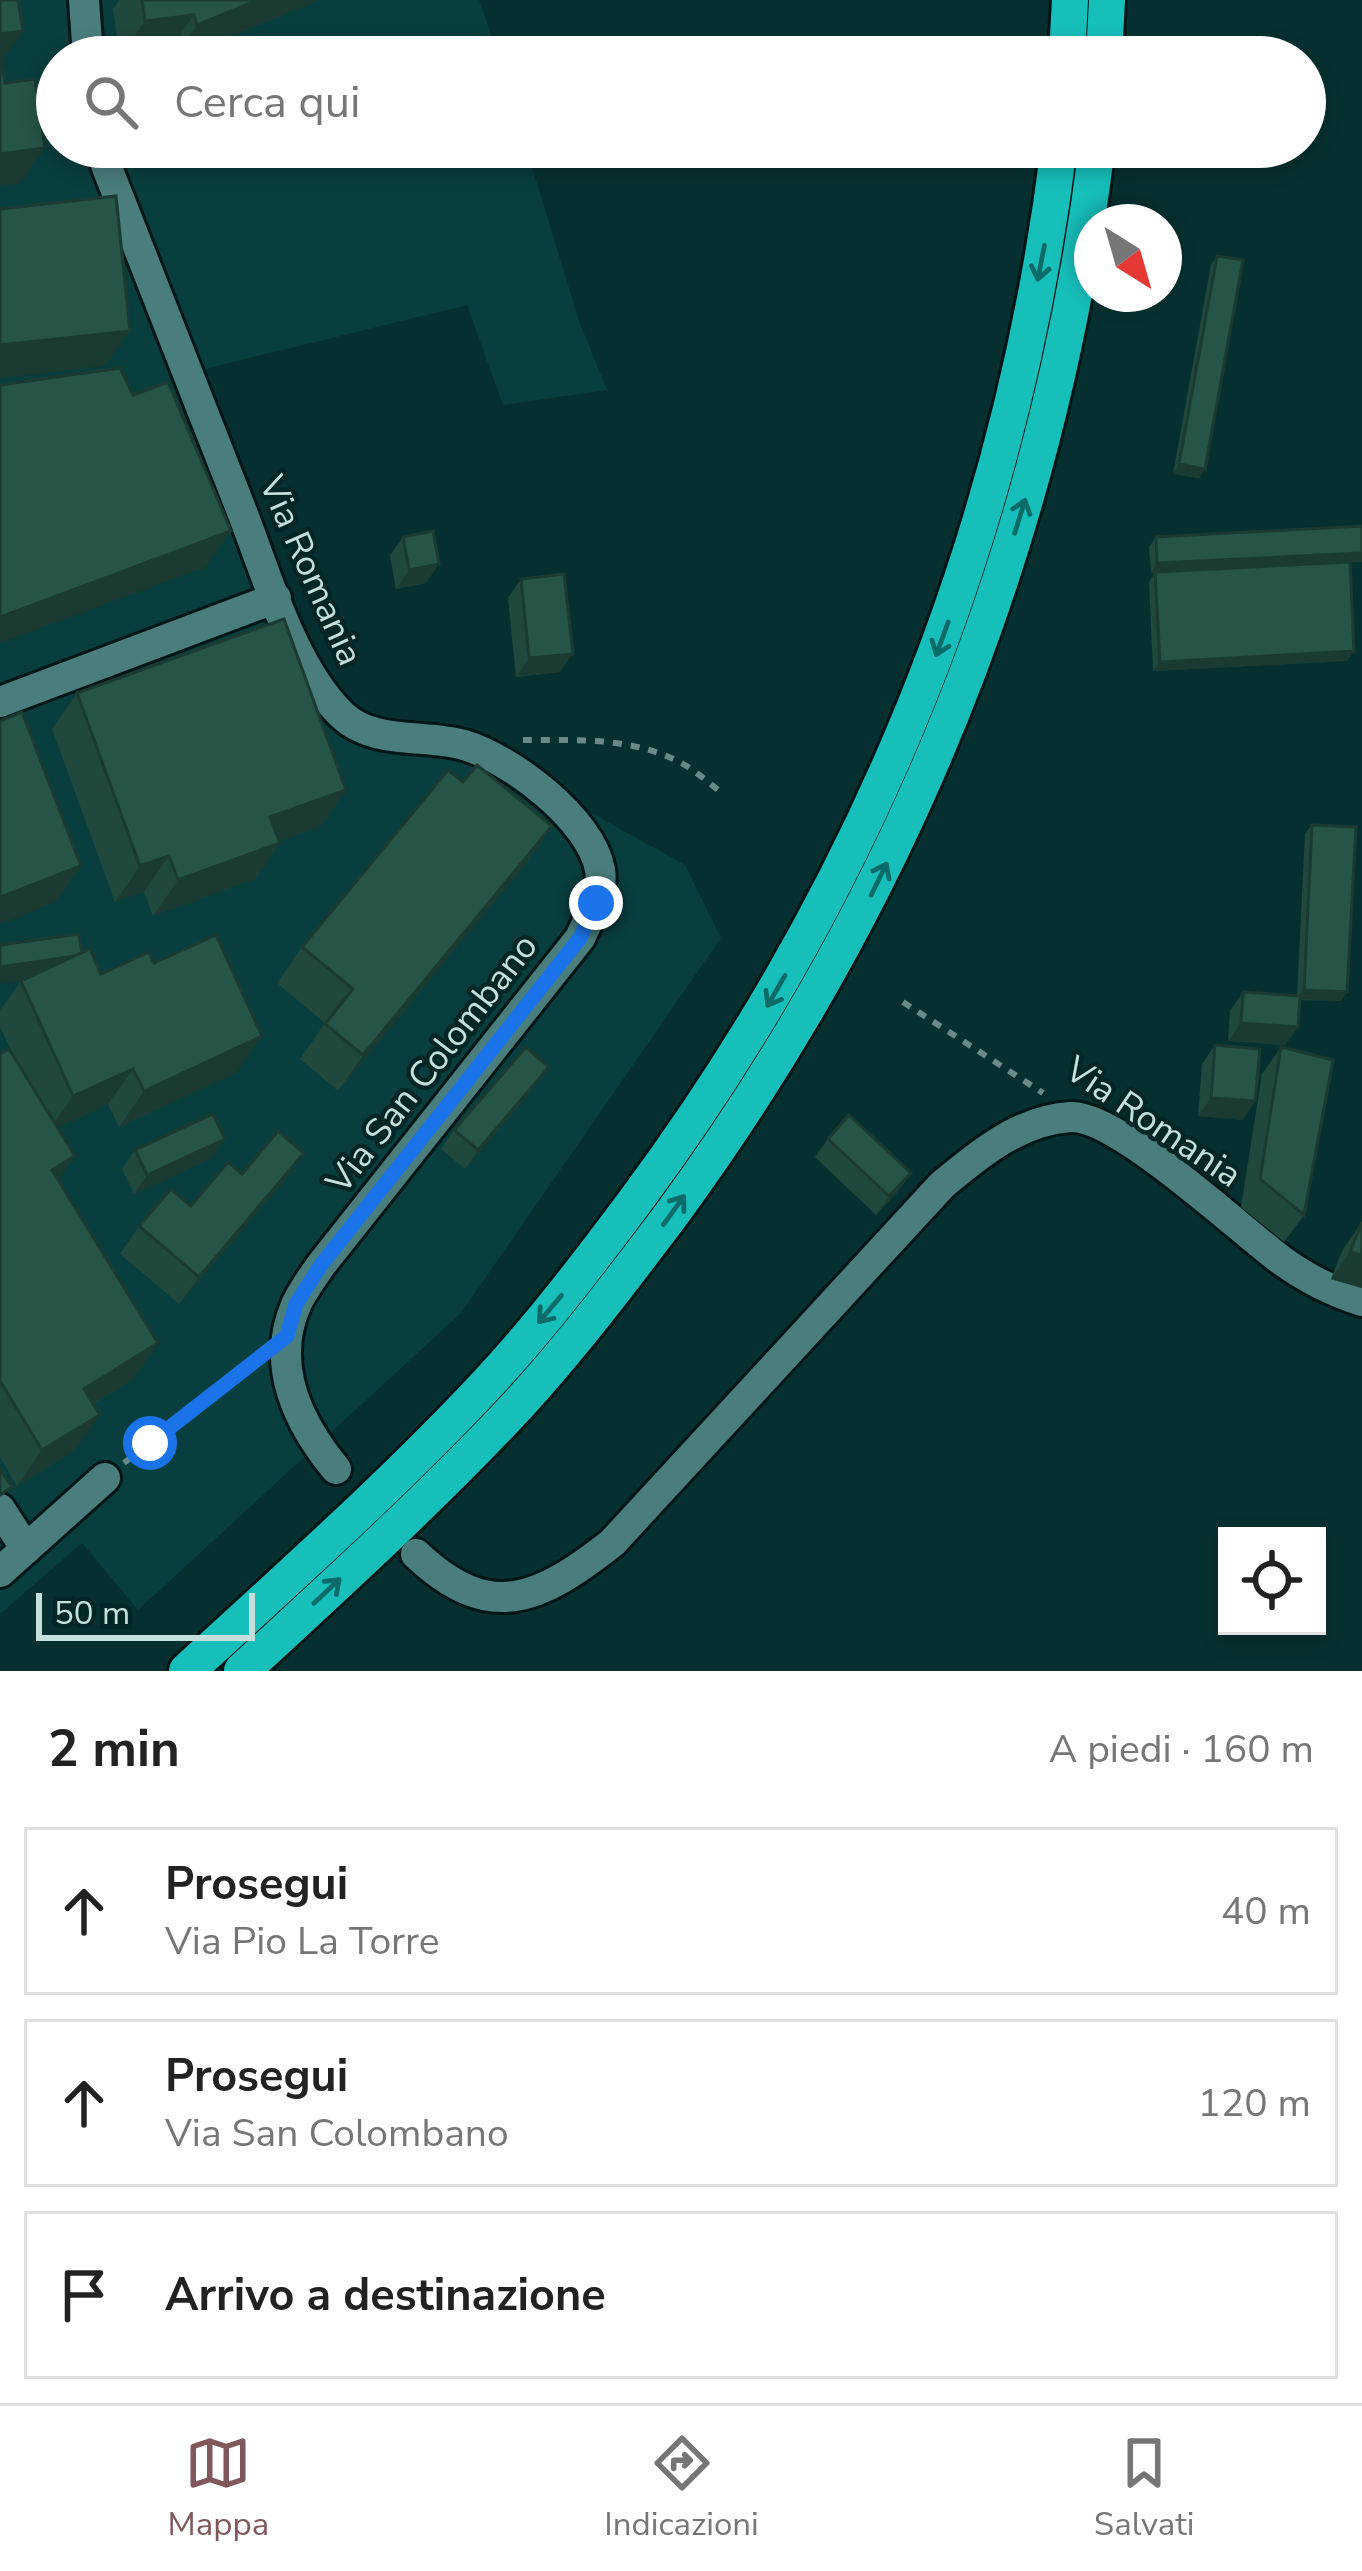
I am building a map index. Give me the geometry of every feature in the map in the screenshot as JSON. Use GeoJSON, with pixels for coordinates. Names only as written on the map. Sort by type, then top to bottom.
{"type":"FeatureCollection","features":[{"type":"Feature","properties":{"kind":"highway"},"geometry":{"type":"LineString","coordinates":[[1068,36],[1070,0]]}},
{"type":"Feature","properties":{"kind":"highway"},"geometry":{"type":"LineString","coordinates":[[1105,36],[1107,0]]}},
{"type":"Feature","properties":{"kind":"highway"},"geometry":{"type":"LineString","coordinates":[[188,1671],[489,1383],[596,1254],[672,1152],[801,949],[837,884],[926,685],[973,552],[1016,386],[1056,168]]}},
{"type":"Feature","properties":{"kind":"highway"},"geometry":{"type":"LineString","coordinates":[[242,1671],[518,1405],[628,1273],[709,1163],[834,966],[918,796],[986,628],[1053,392],[1094,168]]}},
{"type":"Feature","properties":{"kind":"street"},"geometry":{"type":"LineString","coordinates":[[84,0],[87,36]]}},
{"type":"Feature","properties":{"kind":"street","name":"Via Romania"},"geometry":{"type":"LineString","coordinates":[[107,168],[276,598],[312,675],[353,724],[464,746]]}},
{"type":"Feature","properties":{"kind":"street"},"geometry":{"type":"LineString","coordinates":[[0,702],[276,598]]}},
{"type":"Feature","properties":{"kind":"street","name":"Via San Colombano"},"geometry":{"type":"LineString","coordinates":[[336,1469],[308,1435],[286,1372],[287,1336],[296,1304],[321,1265],[580,938],[596,903],[601,874],[592,843],[576,822],[518,772],[464,746]]}},
{"type":"Feature","properties":{"kind":"street"},"geometry":{"type":"LineString","coordinates":[[416,1554],[458,1588],[485,1598],[551,1586],[583,1566],[611,1543],[943,1185],[979,1154],[1016,1132],[1075,1116]]}},
{"type":"Feature","properties":{"kind":"street","name":"Via Romania"},"geometry":{"type":"LineString","coordinates":[[1075,1116],[1100,1124],[1169,1170],[1283,1262],[1333,1292],[1362,1301]]}},
{"type":"Feature","properties":{"kind":"street"},"geometry":{"type":"LineString","coordinates":[[0,1572],[104,1478]]}},
{"type":"Feature","properties":{"kind":"street"},"geometry":{"type":"LineString","coordinates":[[0,1510],[26,1549]]}},
{"type":"Feature","properties":{"kind":"path"},"geometry":{"type":"LineString","coordinates":[[518,740],[593,740],[635,746],[682,763],[722,793]]}},
{"type":"Feature","properties":{"kind":"path","name":"Via Romania"},"geometry":{"type":"LineString","coordinates":[[903,1002],[1075,1116]]}},
{"type":"Feature","properties":{"kind":"path"},"geometry":{"type":"LineString","coordinates":[[150,1443],[287,1336]]}},
{"type":"Feature","properties":{"kind":"shaded area"},"geometry":{"type":"Polygon","coordinates":[[[0,0],[479,0],[492,36],[36,36],[36,168],[532,168],[579,321],[607,390],[503,405],[467,305],[189,373],[339,712],[518,772],[685,865],[721,938],[461,1313],[138,1610],[82,1543],[0,1614],[0,0]]]}},
{"type":"Feature","properties":{"kind":"building"},"geometry":{"type":"Polygon","coordinates":[[[0,0],[18,0],[23,31],[0,34],[0,0]]]}},
{"type":"Feature","properties":{"kind":"building"},"geometry":{"type":"Polygon","coordinates":[[[142,0],[258,0],[197,25],[194,15],[145,21],[142,0]]]}},
{"type":"Feature","properties":{"kind":"building"},"geometry":{"type":"Polygon","coordinates":[[[0,47],[5,83],[35,79],[36,149],[0,154],[0,47]]]}},
{"type":"Feature","properties":{"kind":"building"},"geometry":{"type":"Polygon","coordinates":[[[116,196],[130,331],[0,345],[0,209],[116,196]]]}},
{"type":"Feature","properties":{"kind":"building"},"geometry":{"type":"Polygon","coordinates":[[[1217,256],[1243,260],[1205,469],[1179,464],[1217,256]]]}},
{"type":"Feature","properties":{"kind":"building"},"geometry":{"type":"Polygon","coordinates":[[[120,368],[133,395],[168,382],[231,531],[0,617],[0,385],[120,368]]]}},
{"type":"Feature","properties":{"kind":"building"},"geometry":{"type":"Polygon","coordinates":[[[1362,526],[1362,553],[1157,563],[1156,537],[1362,526]]]}},
{"type":"Feature","properties":{"kind":"building"},"geometry":{"type":"Polygon","coordinates":[[[433,531],[439,564],[409,570],[403,537],[433,531]]]}},
{"type":"Feature","properties":{"kind":"building"},"geometry":{"type":"Polygon","coordinates":[[[1350,562],[1354,651],[1160,662],[1155,572],[1350,562]]]}},
{"type":"Feature","properties":{"kind":"building"},"geometry":{"type":"Polygon","coordinates":[[[564,574],[573,654],[529,658],[521,579],[564,574]]]}},
{"type":"Feature","properties":{"kind":"building"},"geometry":{"type":"Polygon","coordinates":[[[284,619],[346,790],[270,817],[280,843],[178,880],[169,856],[140,866],[77,693],[284,619]]]}},
{"type":"Feature","properties":{"kind":"building"},"geometry":{"type":"Polygon","coordinates":[[[22,712],[81,866],[0,897],[0,721],[22,712]]]}},
{"type":"Feature","properties":{"kind":"building"},"geometry":{"type":"Polygon","coordinates":[[[477,765],[552,826],[363,1055],[325,1024],[353,989],[302,947],[448,770],[463,782],[477,765]]]}},
{"type":"Feature","properties":{"kind":"building"},"geometry":{"type":"Polygon","coordinates":[[[1312,825],[1356,827],[1347,992],[1304,990],[1312,825]]]}},
{"type":"Feature","properties":{"kind":"building"},"geometry":{"type":"Polygon","coordinates":[[[79,934],[82,953],[75,956],[0,967],[0,945],[79,934]]]}},
{"type":"Feature","properties":{"kind":"building"},"geometry":{"type":"Polygon","coordinates":[[[216,935],[262,1036],[144,1091],[133,1069],[73,1096],[21,981],[90,949],[101,974],[149,952],[154,963],[216,935]]]}},
{"type":"Feature","properties":{"kind":"building"},"geometry":{"type":"Polygon","coordinates":[[[1243,992],[1300,996],[1298,1027],[1241,1023],[1243,992]]]}},
{"type":"Feature","properties":{"kind":"building"},"geometry":{"type":"Polygon","coordinates":[[[1215,1045],[1260,1049],[1255,1101],[1211,1098],[1215,1045]]]}},
{"type":"Feature","properties":{"kind":"building"},"geometry":{"type":"Polygon","coordinates":[[[526,1047],[549,1067],[478,1150],[454,1130],[526,1047]]]}},
{"type":"Feature","properties":{"kind":"building"},"geometry":{"type":"Polygon","coordinates":[[[1281,1047],[1333,1060],[1304,1215],[1260,1179],[1281,1047]]]}},
{"type":"Feature","properties":{"kind":"building"},"geometry":{"type":"Polygon","coordinates":[[[9,1049],[75,1156],[52,1170],[158,1343],[84,1389],[100,1415],[42,1450],[0,1381],[0,1054],[9,1049]]]}},
{"type":"Feature","properties":{"kind":"building"},"geometry":{"type":"Polygon","coordinates":[[[213,1114],[225,1139],[147,1175],[135,1150],[213,1114]]]}},
{"type":"Feature","properties":{"kind":"building"},"geometry":{"type":"Polygon","coordinates":[[[849,1115],[911,1173],[889,1196],[828,1139],[849,1115]]]}},
{"type":"Feature","properties":{"kind":"building"},"geometry":{"type":"Polygon","coordinates":[[[278,1131],[304,1153],[199,1277],[139,1226],[171,1189],[191,1206],[228,1162],[242,1174],[278,1131]]]}},
{"type":"Feature","properties":{"kind":"building"},"geometry":{"type":"Polygon","coordinates":[[[1362,1222],[1362,1255],[1350,1252],[1362,1222]]]}},
{"type":"Feature","properties":{"kind":"building"},"geometry":{"type":"Polygon","coordinates":[[[0,1469],[12,1487],[0,1495],[0,1469]]]}},
{"type":"Feature","properties":{"kind":"route"},"geometry":{"type":"LineString","coordinates":[[150,1443],[287,1336],[296,1304],[321,1265],[580,938],[596,903]]}}]}
